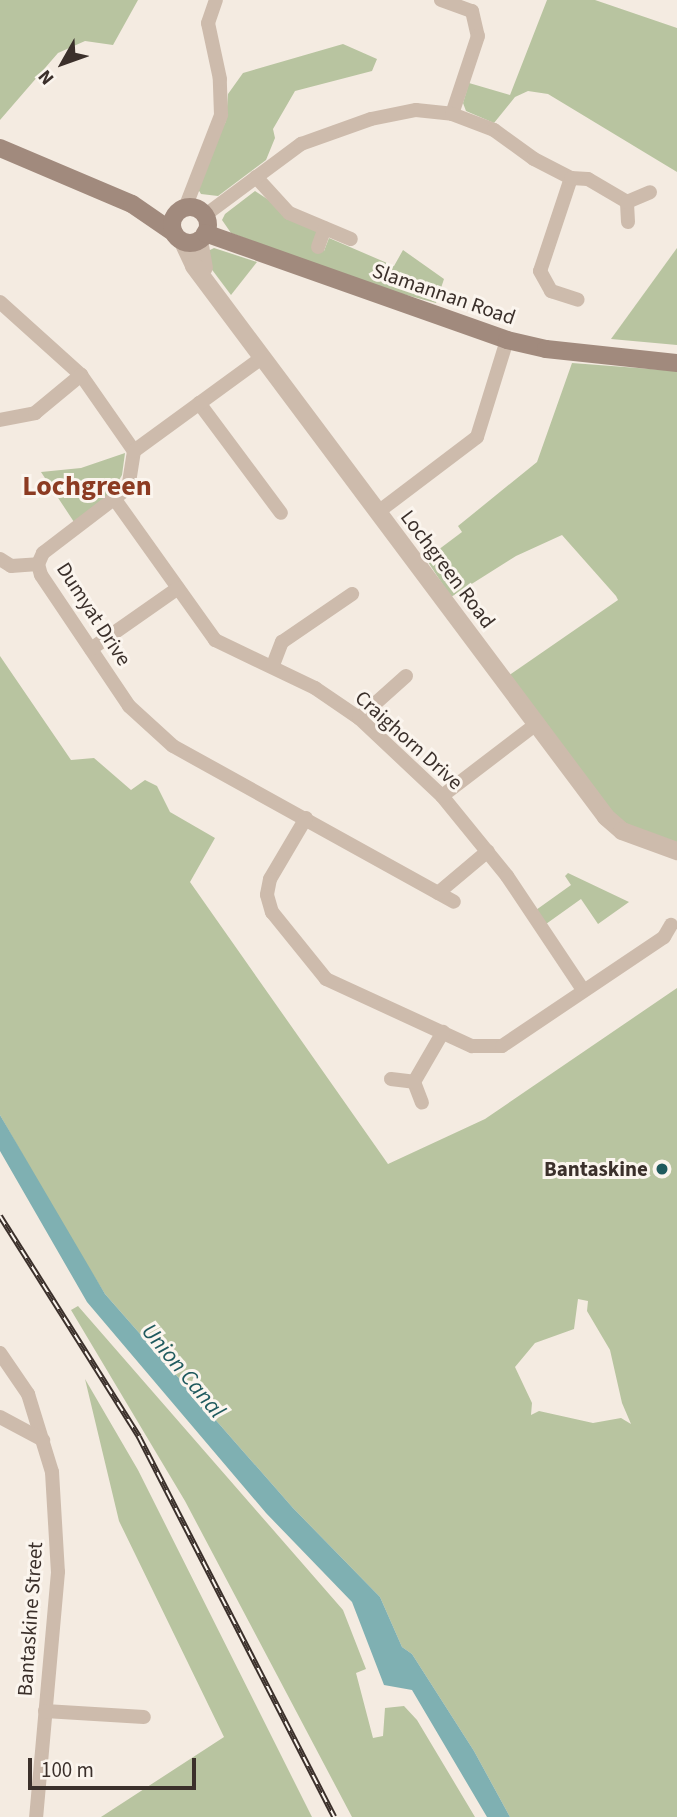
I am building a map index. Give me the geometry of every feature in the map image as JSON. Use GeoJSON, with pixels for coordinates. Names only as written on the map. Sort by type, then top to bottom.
{"type":"FeatureCollection","features":[{"type":"Feature","properties":{"kind":"main road","name":"Slamannan Road"},"geometry":{"type":"LineString","coordinates":[[0,148],[193,233],[507,340],[546,349],[677,363]]}},
{"type":"Feature","properties":{"kind":"main road","name":"Slamannan Road"},"geometry":{"type":"LineString","coordinates":[[132,204],[182,210],[193,233]]}},
{"type":"Feature","properties":{"kind":"main road"},"geometry":{"type":"LineString","coordinates":[[182,210],[172,221],[193,233]]}},
{"type":"Feature","properties":{"kind":"street"},"geometry":{"type":"LineString","coordinates":[[182,210],[221,114],[220,79],[208,23],[216,0]]}},
{"type":"Feature","properties":{"kind":"street"},"geometry":{"type":"LineString","coordinates":[[441,0],[472,11],[478,36],[452,114]]}},
{"type":"Feature","properties":{"kind":"street"},"geometry":{"type":"LineString","coordinates":[[193,233],[256,177],[302,144],[371,118],[416,110],[452,114],[494,130],[534,159],[571,178],[588,178],[627,202]]}},
{"type":"Feature","properties":{"kind":"street"},"geometry":{"type":"LineString","coordinates":[[256,177],[289,213],[351,239]]}},
{"type":"Feature","properties":{"kind":"street"},"geometry":{"type":"LineString","coordinates":[[571,178],[540,271],[551,291],[579,300]]}},
{"type":"Feature","properties":{"kind":"street"},"geometry":{"type":"LineString","coordinates":[[627,202],[650,192]]}},
{"type":"Feature","properties":{"kind":"street"},"geometry":{"type":"LineString","coordinates":[[627,202],[628,222]]}},
{"type":"Feature","properties":{"kind":"street"},"geometry":{"type":"LineString","coordinates":[[318,247],[325,228]]}},
{"type":"Feature","properties":{"kind":"street","name":"Lochgreen Road"},"geometry":{"type":"LineString","coordinates":[[193,233],[208,282],[606,817],[622,831],[677,851]]}},
{"type":"Feature","properties":{"kind":"street"},"geometry":{"type":"LineString","coordinates":[[0,302],[81,375],[134,451],[263,357]]}},
{"type":"Feature","properties":{"kind":"street"},"geometry":{"type":"LineString","coordinates":[[378,512],[477,437],[507,340]]}},
{"type":"Feature","properties":{"kind":"street"},"geometry":{"type":"LineString","coordinates":[[0,419],[35,413],[81,375]]}},
{"type":"Feature","properties":{"kind":"street"},"geometry":{"type":"LineString","coordinates":[[200,403],[281,513]]}},
{"type":"Feature","properties":{"kind":"street","name":"Dumyat Drive"},"geometry":{"type":"LineString","coordinates":[[134,451],[133,474],[116,501],[43,553],[38,564],[41,575],[91,649],[148,727],[173,746],[454,902]]}},
{"type":"Feature","properties":{"kind":"street","name":"Craighorn Drive"},"geometry":{"type":"LineString","coordinates":[[116,501],[215,639],[273,665],[359,718],[442,796],[488,851],[583,990]]}},
{"type":"Feature","properties":{"kind":"street"},"geometry":{"type":"LineString","coordinates":[[0,559],[11,566],[38,564]]}},
{"type":"Feature","properties":{"kind":"street"},"geometry":{"type":"LineString","coordinates":[[91,649],[178,588]]}},
{"type":"Feature","properties":{"kind":"street"},"geometry":{"type":"LineString","coordinates":[[273,665],[282,642],[352,594]]}},
{"type":"Feature","properties":{"kind":"street"},"geometry":{"type":"LineString","coordinates":[[359,718],[406,676]]}},
{"type":"Feature","properties":{"kind":"street"},"geometry":{"type":"LineString","coordinates":[[442,796],[535,725]]}},
{"type":"Feature","properties":{"kind":"street"},"geometry":{"type":"LineString","coordinates":[[306,818],[270,879],[267,895],[272,912],[326,979],[487,1049],[502,1046],[664,937],[669,920]]}},
{"type":"Feature","properties":{"kind":"street"},"geometry":{"type":"LineString","coordinates":[[438,893],[488,851]]}},
{"type":"Feature","properties":{"kind":"street"},"geometry":{"type":"LineString","coordinates":[[414,1082],[443,1032]]}},
{"type":"Feature","properties":{"kind":"street"},"geometry":{"type":"LineString","coordinates":[[391,1079],[414,1082]]}},
{"type":"Feature","properties":{"kind":"street"},"geometry":{"type":"LineString","coordinates":[[414,1082],[422,1103]]}},
{"type":"Feature","properties":{"kind":"street","name":"Bantaskine Street"},"geometry":{"type":"LineString","coordinates":[[0,1353],[28,1394],[52,1472],[58,1572],[36,1817]]}},
{"type":"Feature","properties":{"kind":"street"},"geometry":{"type":"LineString","coordinates":[[0,1417],[43,1440]]}},
{"type":"Feature","properties":{"kind":"street"},"geometry":{"type":"LineString","coordinates":[[45,1711],[145,1717]]}},
{"type":"Feature","properties":{"kind":"green space"},"geometry":{"type":"Polygon","coordinates":[[[0,0],[138,0],[113,45],[85,41],[58,53],[0,120],[0,0]]]}},
{"type":"Feature","properties":{"kind":"green space"},"geometry":{"type":"Polygon","coordinates":[[[547,0],[595,0],[677,28],[677,172],[548,94],[528,91],[515,97],[494,123],[466,111],[463,103],[469,83],[510,95],[547,0]]]}},
{"type":"Feature","properties":{"kind":"green space"},"geometry":{"type":"Polygon","coordinates":[[[343,44],[377,59],[372,71],[295,91],[273,129],[275,138],[266,160],[218,196],[201,194],[195,184],[226,121],[228,94],[243,73],[343,44]]]}},
{"type":"Feature","properties":{"kind":"green space"},"geometry":{"type":"Polygon","coordinates":[[[255,191],[319,233],[324,251],[329,238],[394,266],[403,250],[444,279],[436,303],[380,288],[231,233],[222,220],[225,214],[255,191]]]}},
{"type":"Feature","properties":{"kind":"green space"},"geometry":{"type":"Polygon","coordinates":[[[214,248],[257,262],[231,295],[207,263],[208,251],[214,248]]]}},
{"type":"Feature","properties":{"kind":"green space"},"geometry":{"type":"Polygon","coordinates":[[[677,248],[677,345],[611,339],[677,248]]]}},
{"type":"Feature","properties":{"kind":"green space"},"geometry":{"type":"Polygon","coordinates":[[[572,363],[677,371],[677,845],[622,824],[508,676],[618,600],[616,596],[562,535],[516,556],[451,597],[426,559],[462,532],[458,526],[537,462],[572,363]]]}},
{"type":"Feature","properties":{"kind":"green space"},"geometry":{"type":"Polygon","coordinates":[[[125,453],[122,475],[113,491],[74,522],[41,472],[81,468],[125,453]]]}},
{"type":"Feature","properties":{"kind":"green space"},"geometry":{"type":"Polygon","coordinates":[[[0,656],[71,760],[94,758],[131,790],[145,780],[157,786],[170,812],[215,838],[190,882],[388,1164],[485,1119],[677,988],[677,1817],[510,1817],[474,1751],[412,1654],[402,1647],[380,1597],[293,1508],[105,1294],[0,1115],[0,656]],[[578,1299],[574,1329],[535,1343],[515,1367],[532,1403],[531,1415],[539,1411],[593,1423],[621,1418],[631,1424],[622,1403],[610,1350],[587,1311],[588,1301],[578,1299]]]}},
{"type":"Feature","properties":{"kind":"green space"},"geometry":{"type":"Polygon","coordinates":[[[568,873],[629,902],[598,924],[581,899],[546,924],[536,910],[571,885],[565,876],[568,873]]]}},
{"type":"Feature","properties":{"kind":"green space"},"geometry":{"type":"Polygon","coordinates":[[[78,1306],[343,1610],[366,1669],[356,1673],[373,1738],[383,1736],[385,1708],[404,1706],[417,1720],[475,1817],[352,1817],[185,1501],[71,1310],[78,1306]]]}},
{"type":"Feature","properties":{"kind":"green space"},"geometry":{"type":"Polygon","coordinates":[[[85,1379],[138,1470],[312,1817],[101,1817],[224,1737],[119,1521],[85,1379]]]}},
{"type":"Feature","properties":{"kind":"water"},"geometry":{"type":"Polygon","coordinates":[[[0,1115],[105,1294],[293,1508],[380,1597],[402,1647],[412,1654],[474,1751],[510,1817],[487,1817],[412,1690],[384,1685],[352,1602],[266,1513],[87,1302],[0,1151],[0,1115]]]}},
{"type":"Feature","properties":{"kind":"railway"},"geometry":{"type":"LineString","coordinates":[[0,1216],[139,1437],[334,1817]]}},
{"type":"Feature","properties":{"kind":"place","name":"Bantaskine"},"geometry":{"type":"Point","coordinates":[662,1169]}},
{"type":"Feature","properties":{"kind":"district","name":"Lochgreen"},"geometry":{"type":"Point","coordinates":[87,486]}},
{"type":"Feature","properties":{"kind":"water label","name":"Union Canal"},"geometry":{"type":"Point","coordinates":[183,1371]}}]}
